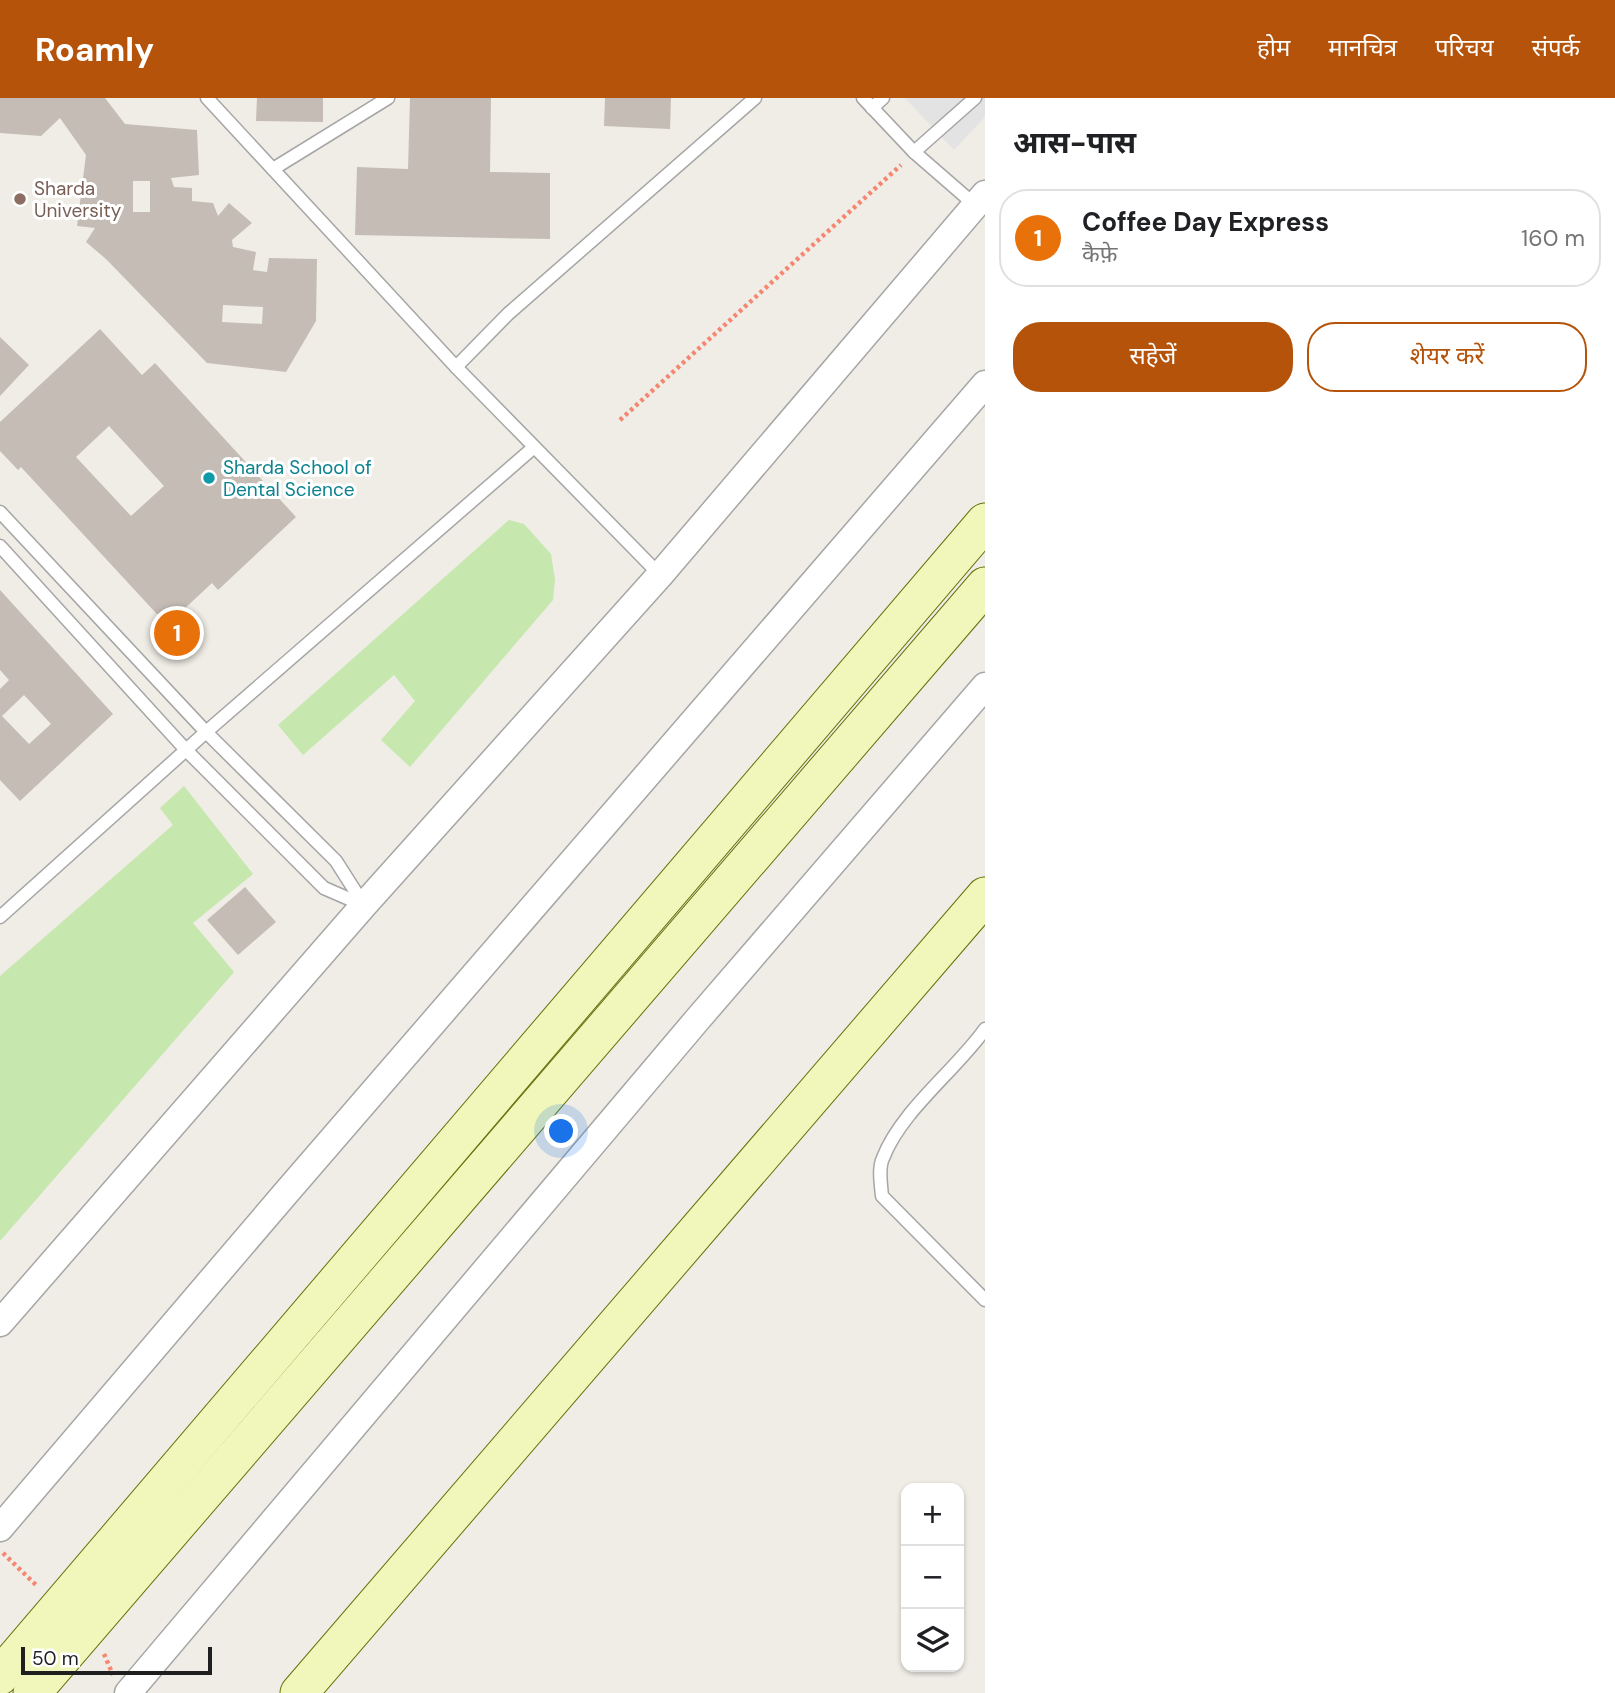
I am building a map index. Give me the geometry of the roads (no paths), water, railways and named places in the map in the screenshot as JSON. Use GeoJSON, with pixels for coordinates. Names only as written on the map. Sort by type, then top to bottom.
{"type":"FeatureCollection","features":[{"type":"Feature","properties":{"kind":"street"},"geometry":{"type":"LineString","coordinates":[[0,1322],[363,905],[660,575],[980,200]]}},
{"type":"Feature","properties":{"kind":"street"},"geometry":{"type":"LineString","coordinates":[[0,1528],[985,384]]}},
{"type":"Feature","properties":{"kind":"street"},"geometry":{"type":"LineString","coordinates":[[0,1676],[985,522]]}},
{"type":"Feature","properties":{"kind":"street"},"geometry":{"type":"LineString","coordinates":[[32,1693],[985,586]]}},
{"type":"Feature","properties":{"kind":"street"},"geometry":{"type":"LineString","coordinates":[[128,1693],[697,1020],[985,686]]}},
{"type":"Feature","properties":{"kind":"street"},"geometry":{"type":"LineString","coordinates":[[299,1693],[985,896]]}},
{"type":"Feature","properties":{"kind":"lane"},"geometry":{"type":"LineString","coordinates":[[207,98],[456,368],[660,575]]}},
{"type":"Feature","properties":{"kind":"lane"},"geometry":{"type":"LineString","coordinates":[[273,169],[388,98]]}},
{"type":"Feature","properties":{"kind":"lane"},"geometry":{"type":"LineString","coordinates":[[456,368],[508,314],[755,98]]}},
{"type":"Feature","properties":{"kind":"lane"},"geometry":{"type":"LineString","coordinates":[[863,98],[914,152],[980,200]]}},
{"type":"Feature","properties":{"kind":"lane"},"geometry":{"type":"LineString","coordinates":[[872,108],[883,98]]}},
{"type":"Feature","properties":{"kind":"lane"},"geometry":{"type":"LineString","coordinates":[[914,152],[975,98]]}},
{"type":"Feature","properties":{"kind":"lane"},"geometry":{"type":"LineString","coordinates":[[0,917],[206,732],[533,448]]}},
{"type":"Feature","properties":{"kind":"lane"},"geometry":{"type":"LineString","coordinates":[[0,512],[206,732],[335,861],[363,905]]}},
{"type":"Feature","properties":{"kind":"lane"},"geometry":{"type":"LineString","coordinates":[[0,546],[186,750],[324,888],[363,905]]}},
{"type":"Feature","properties":{"kind":"lane"},"geometry":{"type":"LineString","coordinates":[[985,1029],[901,1125],[881,1160],[881,1172],[882,1196],[985,1300]]}},
{"type":"Feature","properties":{"kind":"place","name":"Sharda University"},"geometry":{"type":"Point","coordinates":[20,199]}},
{"type":"Feature","properties":{"kind":"place","name":"Sharda School of Dental Science"},"geometry":{"type":"Point","coordinates":[209,478]}},
{"type":"Feature","properties":{"kind":"place","name":"Coffee Day Express"},"geometry":{"type":"Point","coordinates":[177,633]}}]}
